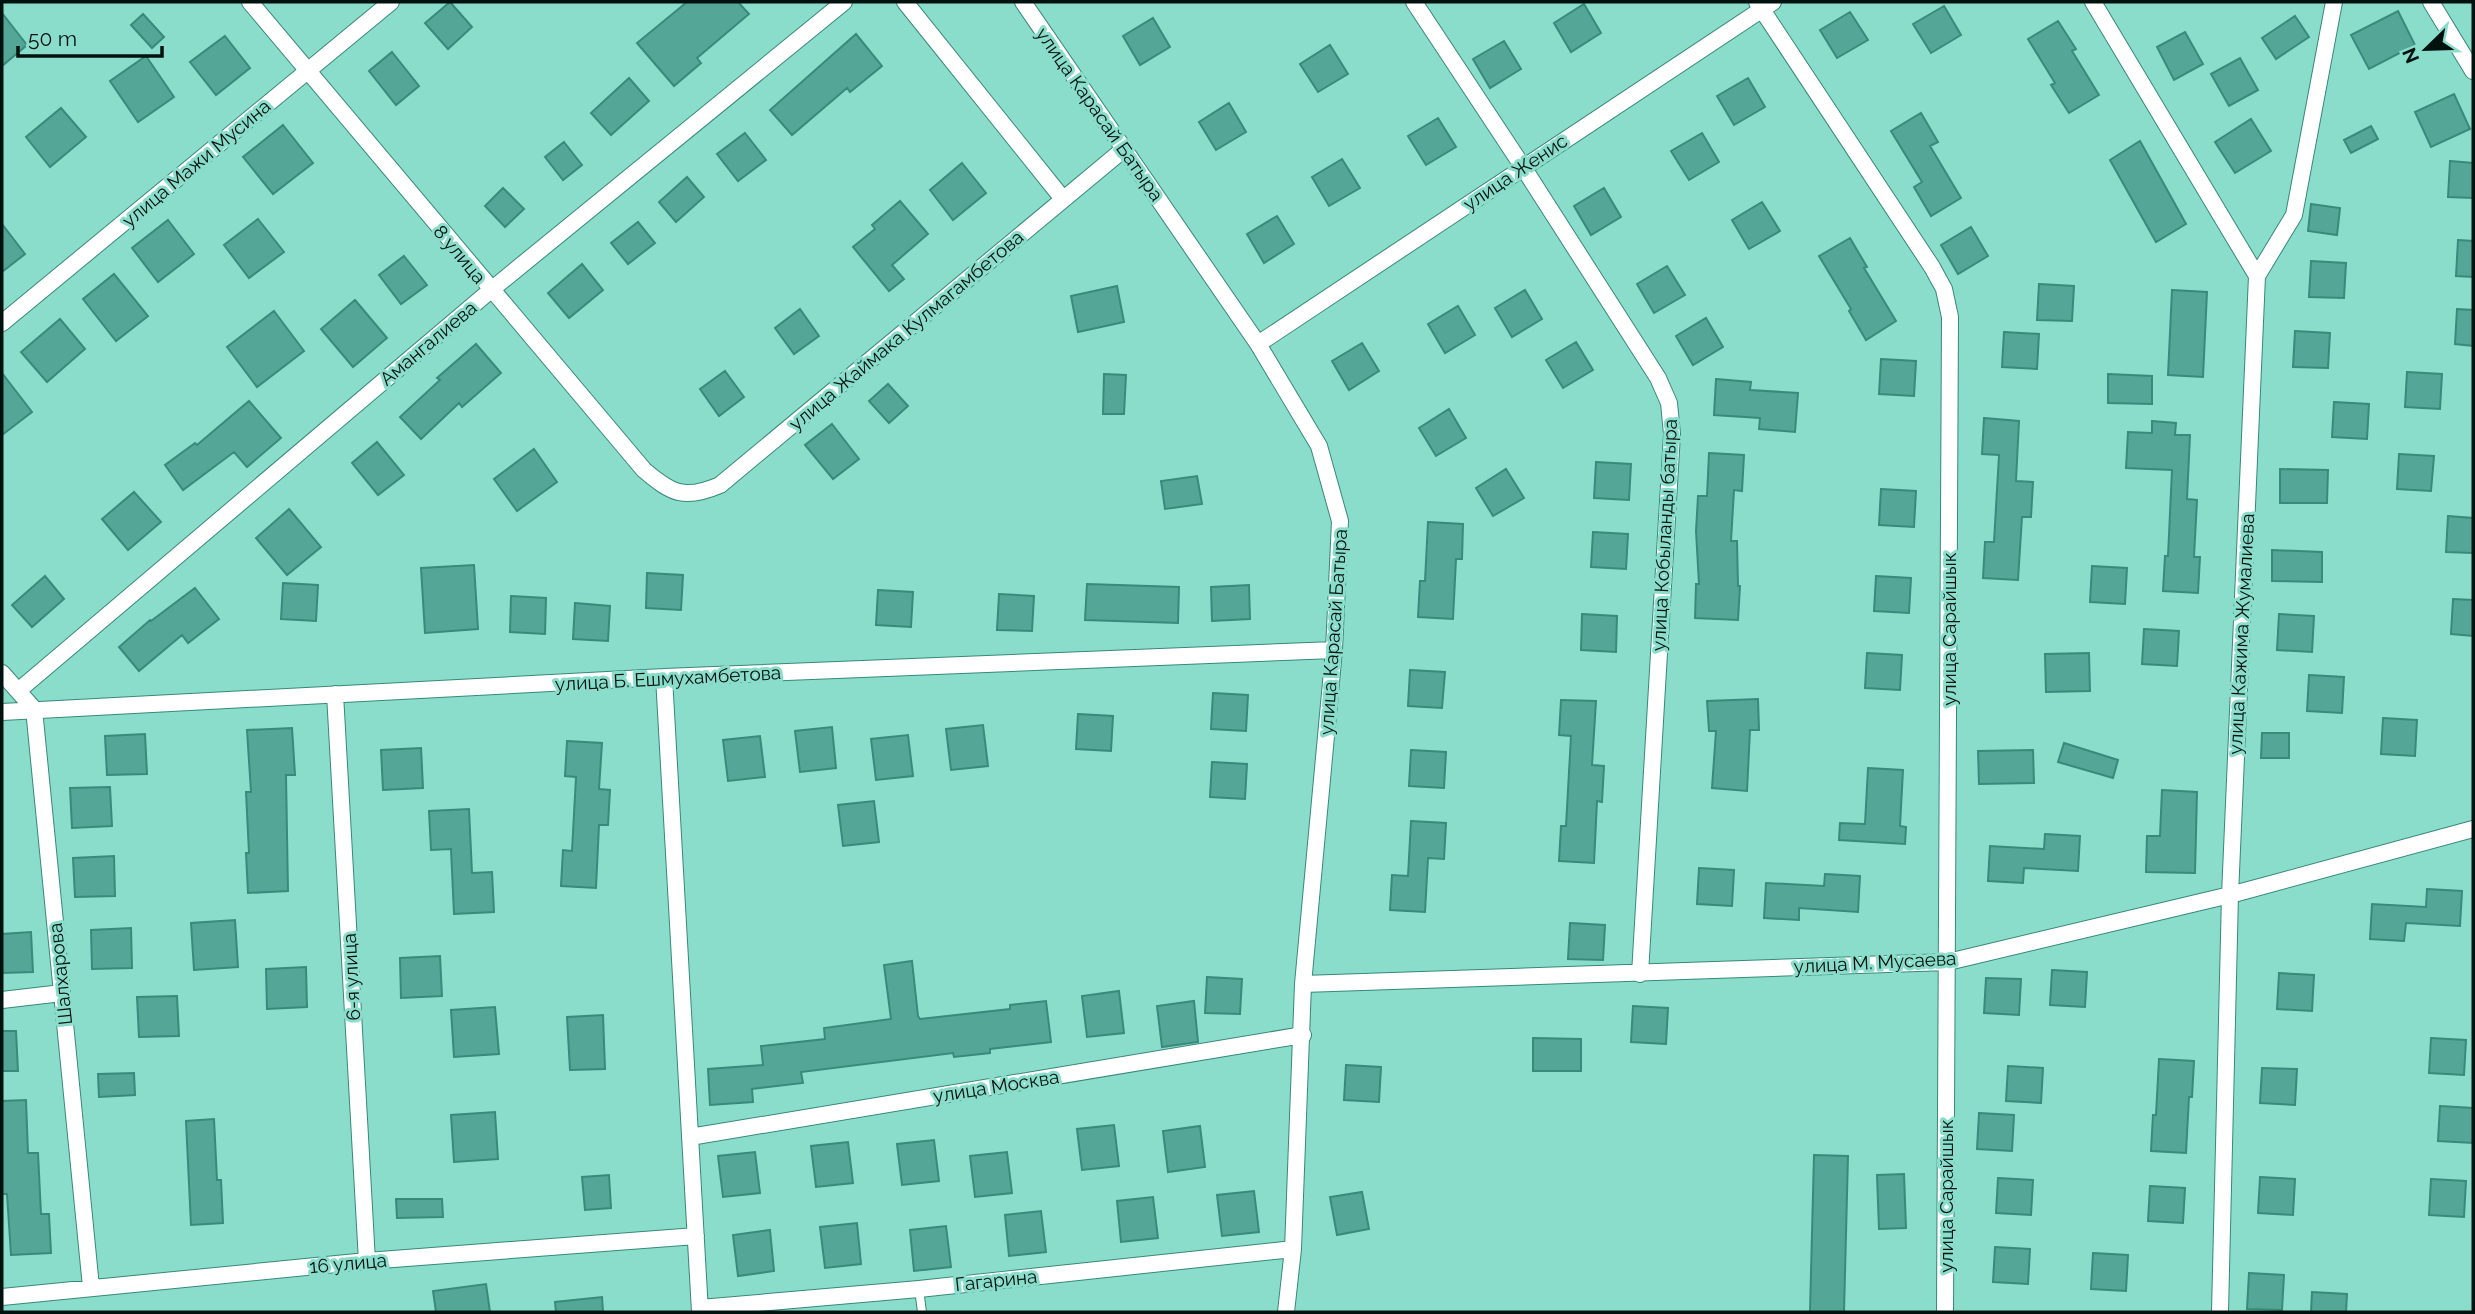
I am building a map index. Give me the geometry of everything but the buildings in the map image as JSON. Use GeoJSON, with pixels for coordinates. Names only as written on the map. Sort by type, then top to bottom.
{"type":"FeatureCollection","features":[{"type":"Feature","properties":{"kind":"street","name":"8 улица"},"geometry":{"type":"LineString","coordinates":[[250,2],[644,470],[663,487],[681,494]]}},
{"type":"Feature","properties":{"kind":"street","name":"улица Мажи Мусина"},"geometry":{"type":"LineString","coordinates":[[2,323],[391,2]]}},
{"type":"Feature","properties":{"kind":"street","name":"Амангалиева"},"geometry":{"type":"LineString","coordinates":[[18,691],[491,290],[844,2]]}},
{"type":"Feature","properties":{"kind":"street"},"geometry":{"type":"LineString","coordinates":[[905,2],[1063,200]]}},
{"type":"Feature","properties":{"kind":"street","name":"улица Карасай Батыра"},"geometry":{"type":"LineString","coordinates":[[1023,2],[1258,344],[1320,446],[1340,521],[1334,650],[1303,984],[1293,1250],[1286,1312]]}},
{"type":"Feature","properties":{"kind":"street","name":"улица Кобыланды батыра"},"geometry":{"type":"LineString","coordinates":[[1414,2],[1658,378],[1669,403],[1672,434],[1640,974]]}},
{"type":"Feature","properties":{"kind":"street"},"geometry":{"type":"LineString","coordinates":[[2093,2],[2257,276],[2294,215],[2334,2]]}},
{"type":"Feature","properties":{"kind":"street"},"geometry":{"type":"LineString","coordinates":[[2431,2],[2473,71]]}},
{"type":"Feature","properties":{"kind":"street","name":"улица Женис"},"geometry":{"type":"LineString","coordinates":[[1258,344],[1764,4]]}},
{"type":"Feature","properties":{"kind":"street","name":"улица Сарайшык"},"geometry":{"type":"LineString","coordinates":[[1764,4],[1932,267],[1944,289],[1950,317],[1945,1312]]}},
{"type":"Feature","properties":{"kind":"street","name":"улица Жаймака Кулмагамбетова"},"geometry":{"type":"LineString","coordinates":[[681,494],[700,494],[720,485],[1124,149]]}},
{"type":"Feature","properties":{"kind":"street","name":"улица Кажима Жумалиева"},"geometry":{"type":"LineString","coordinates":[[2220,1312],[2230,895],[2257,276]]}},
{"type":"Feature","properties":{"kind":"street","name":"улица Б. Ешмухамбетова"},"geometry":{"type":"LineString","coordinates":[[2,712],[664,677],[1334,650]]}},
{"type":"Feature","properties":{"kind":"street"},"geometry":{"type":"LineString","coordinates":[[2,673],[34,709]]}},
{"type":"Feature","properties":{"kind":"street"},"geometry":{"type":"LineString","coordinates":[[664,677],[700,1310]]}},
{"type":"Feature","properties":{"kind":"street","name":"6-я улица"},"geometry":{"type":"LineString","coordinates":[[335,694],[367,1261]]}},
{"type":"Feature","properties":{"kind":"street","name":"Шалхарова"},"geometry":{"type":"LineString","coordinates":[[34,709],[91,1287]]}},
{"type":"Feature","properties":{"kind":"street","name":"улица М. Мусаева"},"geometry":{"type":"LineString","coordinates":[[1303,984],[1948,962],[2230,895],[2473,829]]}},
{"type":"Feature","properties":{"kind":"street"},"geometry":{"type":"LineString","coordinates":[[2,1000],[62,993]]}},
{"type":"Feature","properties":{"kind":"street","name":"улица Москва"},"geometry":{"type":"LineString","coordinates":[[690,1137],[1303,1035]]}},
{"type":"Feature","properties":{"kind":"street","name":"16 улица"},"geometry":{"type":"LineString","coordinates":[[2,1297],[367,1261],[696,1236]]}},
{"type":"Feature","properties":{"kind":"street","name":"Гагарина"},"geometry":{"type":"LineString","coordinates":[[700,1310],[802,1306],[919,1289],[1293,1250]]}},
{"type":"Feature","properties":{"kind":"lane"},"geometry":{"type":"LineString","coordinates":[[919,1289],[922,1312]]}}]}
